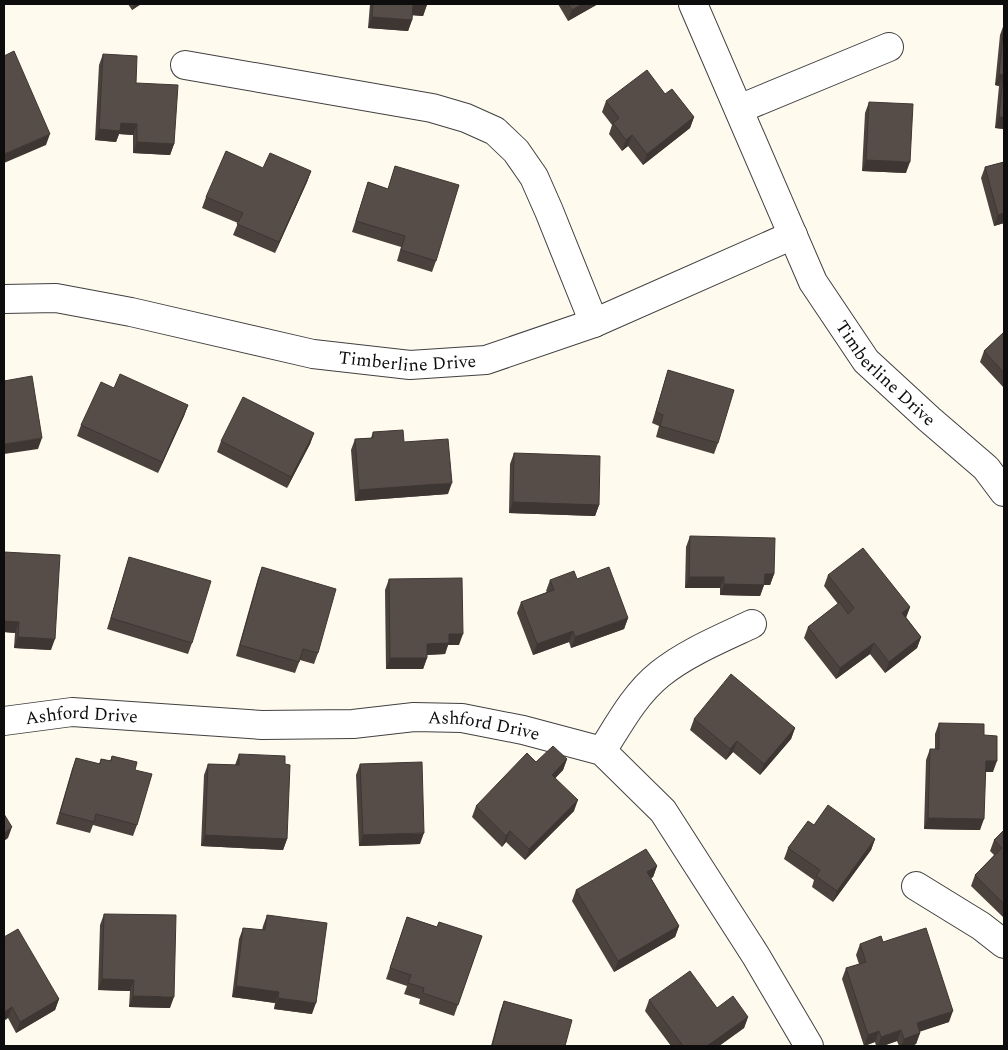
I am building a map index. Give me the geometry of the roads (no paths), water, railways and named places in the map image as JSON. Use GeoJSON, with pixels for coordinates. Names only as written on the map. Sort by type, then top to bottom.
{"type":"FeatureCollection","features":[{"type":"Feature","properties":{"kind":"street","name":"Timberline Drive"},"geometry":{"type":"LineString","coordinates":[[694,4],[813,282],[866,361],[928,419],[986,468],[1004,492]]}},
{"type":"Feature","properties":{"kind":"street"},"geometry":{"type":"LineString","coordinates":[[739,109],[889,47]]}},
{"type":"Feature","properties":{"kind":"street"},"geometry":{"type":"LineString","coordinates":[[184,65],[432,108],[466,118],[495,131],[516,151],[534,177],[594,323]]}},
{"type":"Feature","properties":{"kind":"street","name":"Timberline Drive"},"geometry":{"type":"LineString","coordinates":[[4,299],[56,298],[131,312],[313,354],[410,365],[486,360],[594,323],[793,235]]}},
{"type":"Feature","properties":{"kind":"street"},"geometry":{"type":"LineString","coordinates":[[602,751],[627,711],[660,674],[683,658],[752,624]]}},
{"type":"Feature","properties":{"kind":"street","name":"Ashford Drive"},"geometry":{"type":"LineString","coordinates":[[4,721],[72,712],[262,725],[353,724],[414,716],[462,718],[523,730],[602,751],[663,811],[756,956],[809,1046]]}},
{"type":"Feature","properties":{"kind":"street"},"geometry":{"type":"LineString","coordinates":[[916,886],[981,926],[1004,944]]}}]}
